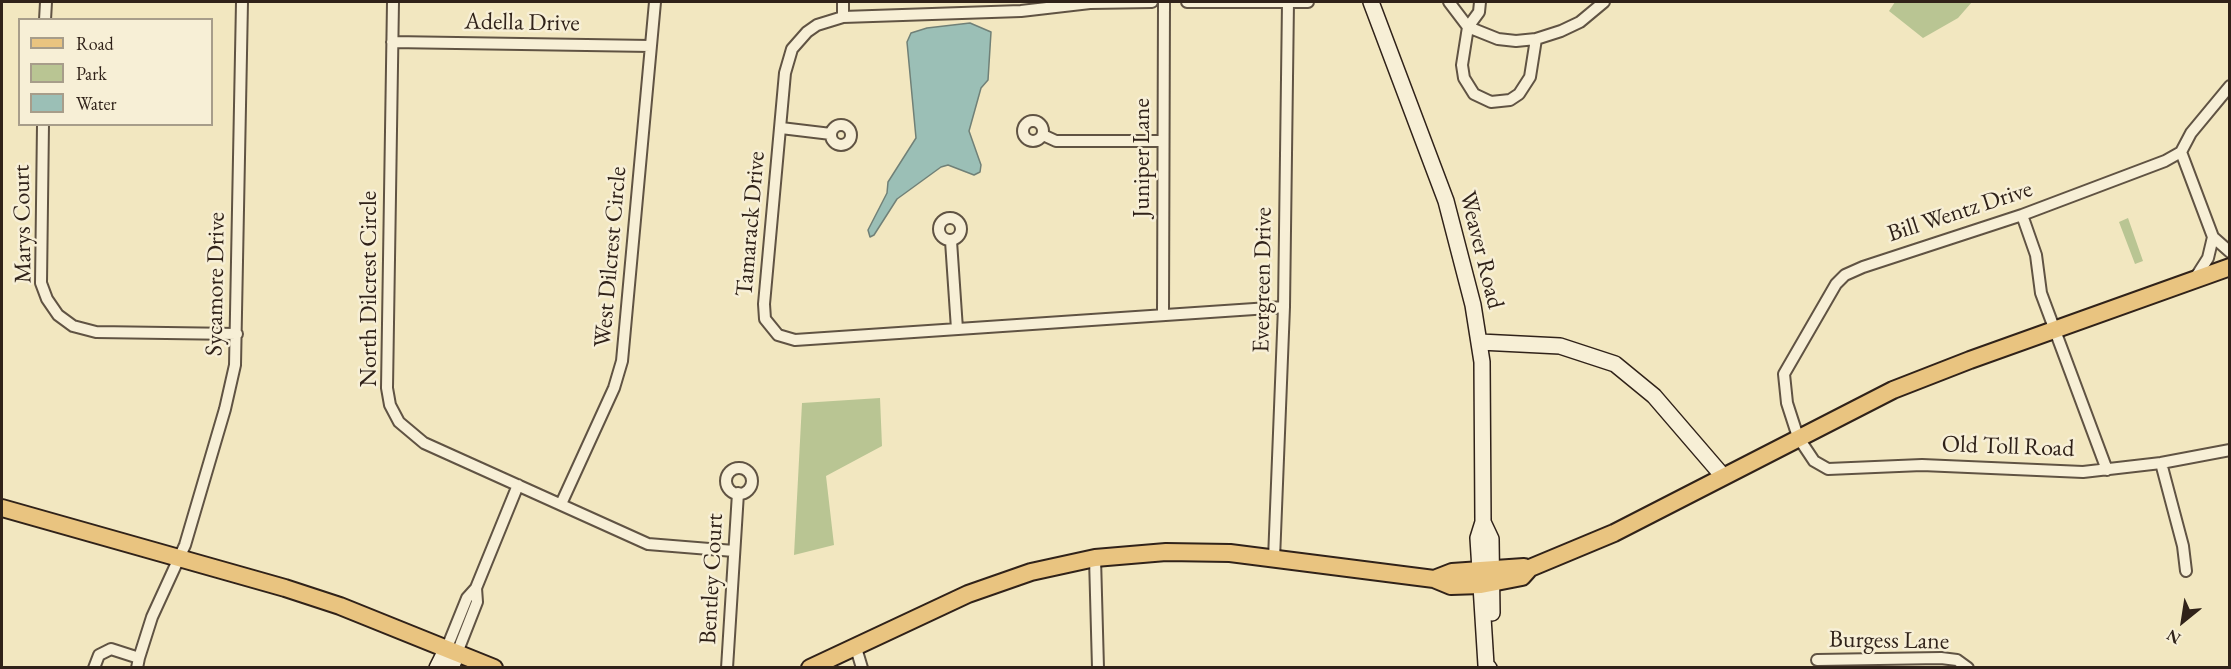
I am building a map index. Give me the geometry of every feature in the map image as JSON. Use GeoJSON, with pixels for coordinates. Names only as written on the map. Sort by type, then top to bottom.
{"type":"FeatureCollection","features":[{"type":"Feature","properties":{"kind":"main road","name":"Weaver Road"},"geometry":{"type":"LineString","coordinates":[[1371,2],[1455,226],[1480,342],[1483,522],[1478,538],[1486,577],[1486,665],[1490,668]]}},
{"type":"Feature","properties":{"kind":"main road"},"geometry":{"type":"LineString","coordinates":[[810,668],[968,594],[1003,581],[1095,558],[1166,552],[1230,554],[1434,579],[1452,572],[1486,577],[1522,577],[1530,568],[1614,533],[1857,407],[1929,375],[2229,267]]}},
{"type":"Feature","properties":{"kind":"main road"},"geometry":{"type":"LineString","coordinates":[[1480,342],[1560,346],[1615,364],[1654,396],[1722,475]]}},
{"type":"Feature","properties":{"kind":"main road"},"geometry":{"type":"LineString","coordinates":[[2,508],[340,606],[451,657],[494,668]]}},
{"type":"Feature","properties":{"kind":"main road"},"geometry":{"type":"LineString","coordinates":[[437,668],[451,657]]}},
{"type":"Feature","properties":{"kind":"street"},"geometry":{"type":"LineString","coordinates":[[45,18],[46,2]]}},
{"type":"Feature","properties":{"kind":"street","name":"Sycamore Drive"},"geometry":{"type":"LineString","coordinates":[[138,663],[152,617],[178,559],[196,510],[231,388],[237,334],[242,2]]}},
{"type":"Feature","properties":{"kind":"street","name":"North Dilcrest Circle"},"geometry":{"type":"LineString","coordinates":[[393,2],[387,388],[390,405],[399,422],[414,437],[648,543],[734,551]]}},
{"type":"Feature","properties":{"kind":"street","name":"West Dilcrest Circle"},"geometry":{"type":"LineString","coordinates":[[561,504],[614,388],[622,361],[655,2]]}},
{"type":"Feature","properties":{"kind":"street"},"geometry":{"type":"LineString","coordinates":[[843,2],[843,18]]}},
{"type":"Feature","properties":{"kind":"street","name":"Tamarack Drive"},"geometry":{"type":"LineString","coordinates":[[1152,2],[1039,5],[843,18],[817,25],[798,40],[792,49],[785,73],[764,304],[765,319],[770,327],[783,338],[795,340],[1284,306]]}},
{"type":"Feature","properties":{"kind":"street","name":"Juniper Lane"},"geometry":{"type":"LineString","coordinates":[[1163,315],[1164,2]]}},
{"type":"Feature","properties":{"kind":"street"},"geometry":{"type":"LineString","coordinates":[[1187,2],[1308,2]]}},
{"type":"Feature","properties":{"kind":"street","name":"Evergreen Drive"},"geometry":{"type":"LineString","coordinates":[[1274,559],[1284,306],[1288,2]]}},
{"type":"Feature","properties":{"kind":"street"},"geometry":{"type":"LineString","coordinates":[[1449,2],[1468,27],[1498,39],[1536,39],[1580,22],[1604,2]]}},
{"type":"Feature","properties":{"kind":"street"},"geometry":{"type":"LineString","coordinates":[[1480,2],[1479,12],[1468,27],[1462,65],[1464,78],[1474,94],[1491,102],[1510,99],[1526,87],[1530,77],[1536,39]]}},
{"type":"Feature","properties":{"kind":"street","name":"Adella Drive"},"geometry":{"type":"LineString","coordinates":[[392,42],[651,46]]}},
{"type":"Feature","properties":{"kind":"street"},"geometry":{"type":"LineString","coordinates":[[2229,86],[2191,133],[2181,152],[2213,237],[2229,252]]}},
{"type":"Feature","properties":{"kind":"street","name":"Marys Court"},"geometry":{"type":"LineString","coordinates":[[44,126],[41,275],[47,300],[58,315],[73,326],[96,332],[237,334]]}},
{"type":"Feature","properties":{"kind":"street"},"geometry":{"type":"LineString","coordinates":[[780,128],[831,134]]}},
{"type":"Feature","properties":{"kind":"street"},"geometry":{"type":"LineString","coordinates":[[1043,135],[1056,141],[1163,141]]}},
{"type":"Feature","properties":{"kind":"street","name":"Bill Wentz Drive"},"geometry":{"type":"LineString","coordinates":[[1798,437],[1786,403],[1784,374],[1836,284],[1845,275],[2022,215],[2165,161],[2181,152]]}},
{"type":"Feature","properties":{"kind":"street"},"geometry":{"type":"LineString","coordinates":[[2022,215],[2036,255],[2041,293],[2107,470]]}},
{"type":"Feature","properties":{"kind":"street"},"geometry":{"type":"LineString","coordinates":[[2194,280],[2208,258],[2213,237]]}},
{"type":"Feature","properties":{"kind":"street"},"geometry":{"type":"LineString","coordinates":[[951,241],[957,329]]}},
{"type":"Feature","properties":{"kind":"street","name":"Old Toll Road"},"geometry":{"type":"LineString","coordinates":[[1798,437],[1814,461],[1823,468],[1833,470],[1922,465],[2072,471],[2107,470],[2161,463],[2229,450]]}},
{"type":"Feature","properties":{"kind":"street"},"geometry":{"type":"LineString","coordinates":[[2161,463],[2183,546],[2186,571]]}},
{"type":"Feature","properties":{"kind":"street"},"geometry":{"type":"LineString","coordinates":[[451,657],[467,598],[476,588],[518,485]]}},
{"type":"Feature","properties":{"kind":"street","name":"Bentley Court"},"geometry":{"type":"LineString","coordinates":[[728,668],[738,494]]}},
{"type":"Feature","properties":{"kind":"street"},"geometry":{"type":"LineString","coordinates":[[1095,558],[1098,668]]}},
{"type":"Feature","properties":{"kind":"street"},"geometry":{"type":"LineString","coordinates":[[856,648],[862,668]]}},
{"type":"Feature","properties":{"kind":"street"},"geometry":{"type":"LineString","coordinates":[[94,668],[99,655],[111,649],[138,663]]}},
{"type":"Feature","properties":{"kind":"street","name":"Burgess Lane"},"geometry":{"type":"LineString","coordinates":[[1821,668],[1817,660],[1941,658],[1957,660],[1968,668]]}},
{"type":"Feature","properties":{"kind":"green space"},"geometry":{"type":"Polygon","coordinates":[[[1895,2],[1972,2],[1958,18],[1923,38],[1889,11],[1895,2]]]}},
{"type":"Feature","properties":{"kind":"green space"},"geometry":{"type":"Polygon","coordinates":[[[2128,218],[2143,261],[2135,264],[2119,222],[2128,218]]]}},
{"type":"Feature","properties":{"kind":"green space"},"geometry":{"type":"Polygon","coordinates":[[[880,398],[882,446],[826,476],[834,545],[794,555],[802,403],[880,398]]]}},
{"type":"Feature","properties":{"kind":"water"},"geometry":{"type":"Polygon","coordinates":[[[970,23],[991,32],[988,80],[981,88],[969,131],[981,165],[980,172],[974,175],[948,165],[941,167],[897,199],[874,235],[870,237],[868,230],[887,193],[888,182],[916,138],[907,42],[911,33],[927,28],[970,23]]]}}]}
